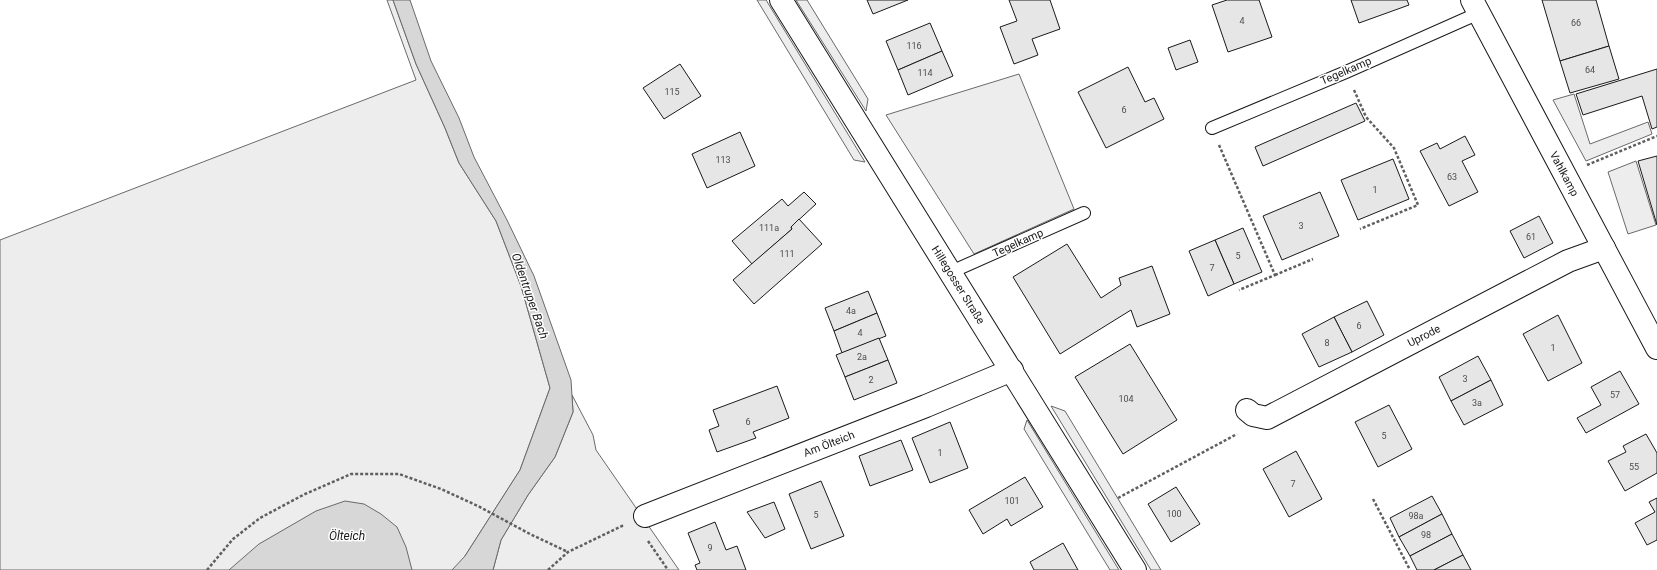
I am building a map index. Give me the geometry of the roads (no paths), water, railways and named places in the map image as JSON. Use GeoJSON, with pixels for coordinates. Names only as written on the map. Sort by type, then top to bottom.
{"type":"FeatureCollection","features":[{"type":"Feature","properties":{"kind":"street","name":"Hillegosser Straße"},"geometry":{"type":"LineString","coordinates":[[781,0],[1135,570]]}},
{"type":"Feature","properties":{"kind":"street","name":"Vahlkamp"},"geometry":{"type":"LineString","coordinates":[[1475,6],[1657,348]]}},
{"type":"Feature","properties":{"kind":"street","name":"Uprode"},"geometry":{"type":"LineString","coordinates":[[1247,410],[1253,415],[1267,418],[1568,261],[1604,248]]}},
{"type":"Feature","properties":{"kind":"street","name":"Am Ölteich"},"geometry":{"type":"LineString","coordinates":[[636,520],[926,406],[1012,370]]}},
{"type":"Feature","properties":{"kind":"lane","name":"Tegelkamp"},"geometry":{"type":"LineString","coordinates":[[1212,128],[1346,72],[1475,6]]}},
{"type":"Feature","properties":{"kind":"lane","name":"Tegelkamp"},"geometry":{"type":"LineString","coordinates":[[951,272],[1084,213]]}},
{"type":"Feature","properties":{"kind":"water","name":"Oldentruper Bach"},"geometry":{"type":"Polygon","coordinates":[[[393,0],[410,0],[431,61],[459,118],[474,157],[534,276],[571,380],[573,412],[555,457],[528,495],[501,540],[493,570],[452,570],[465,556],[520,470],[550,388],[521,286],[496,221],[459,163],[416,64],[393,0]]]}},
{"type":"Feature","properties":{"kind":"water","name":"Ölteich"},"geometry":{"type":"Polygon","coordinates":[[[345,501],[364,504],[381,514],[397,527],[406,547],[412,570],[229,570],[259,544],[316,511],[345,501]]]}}]}
